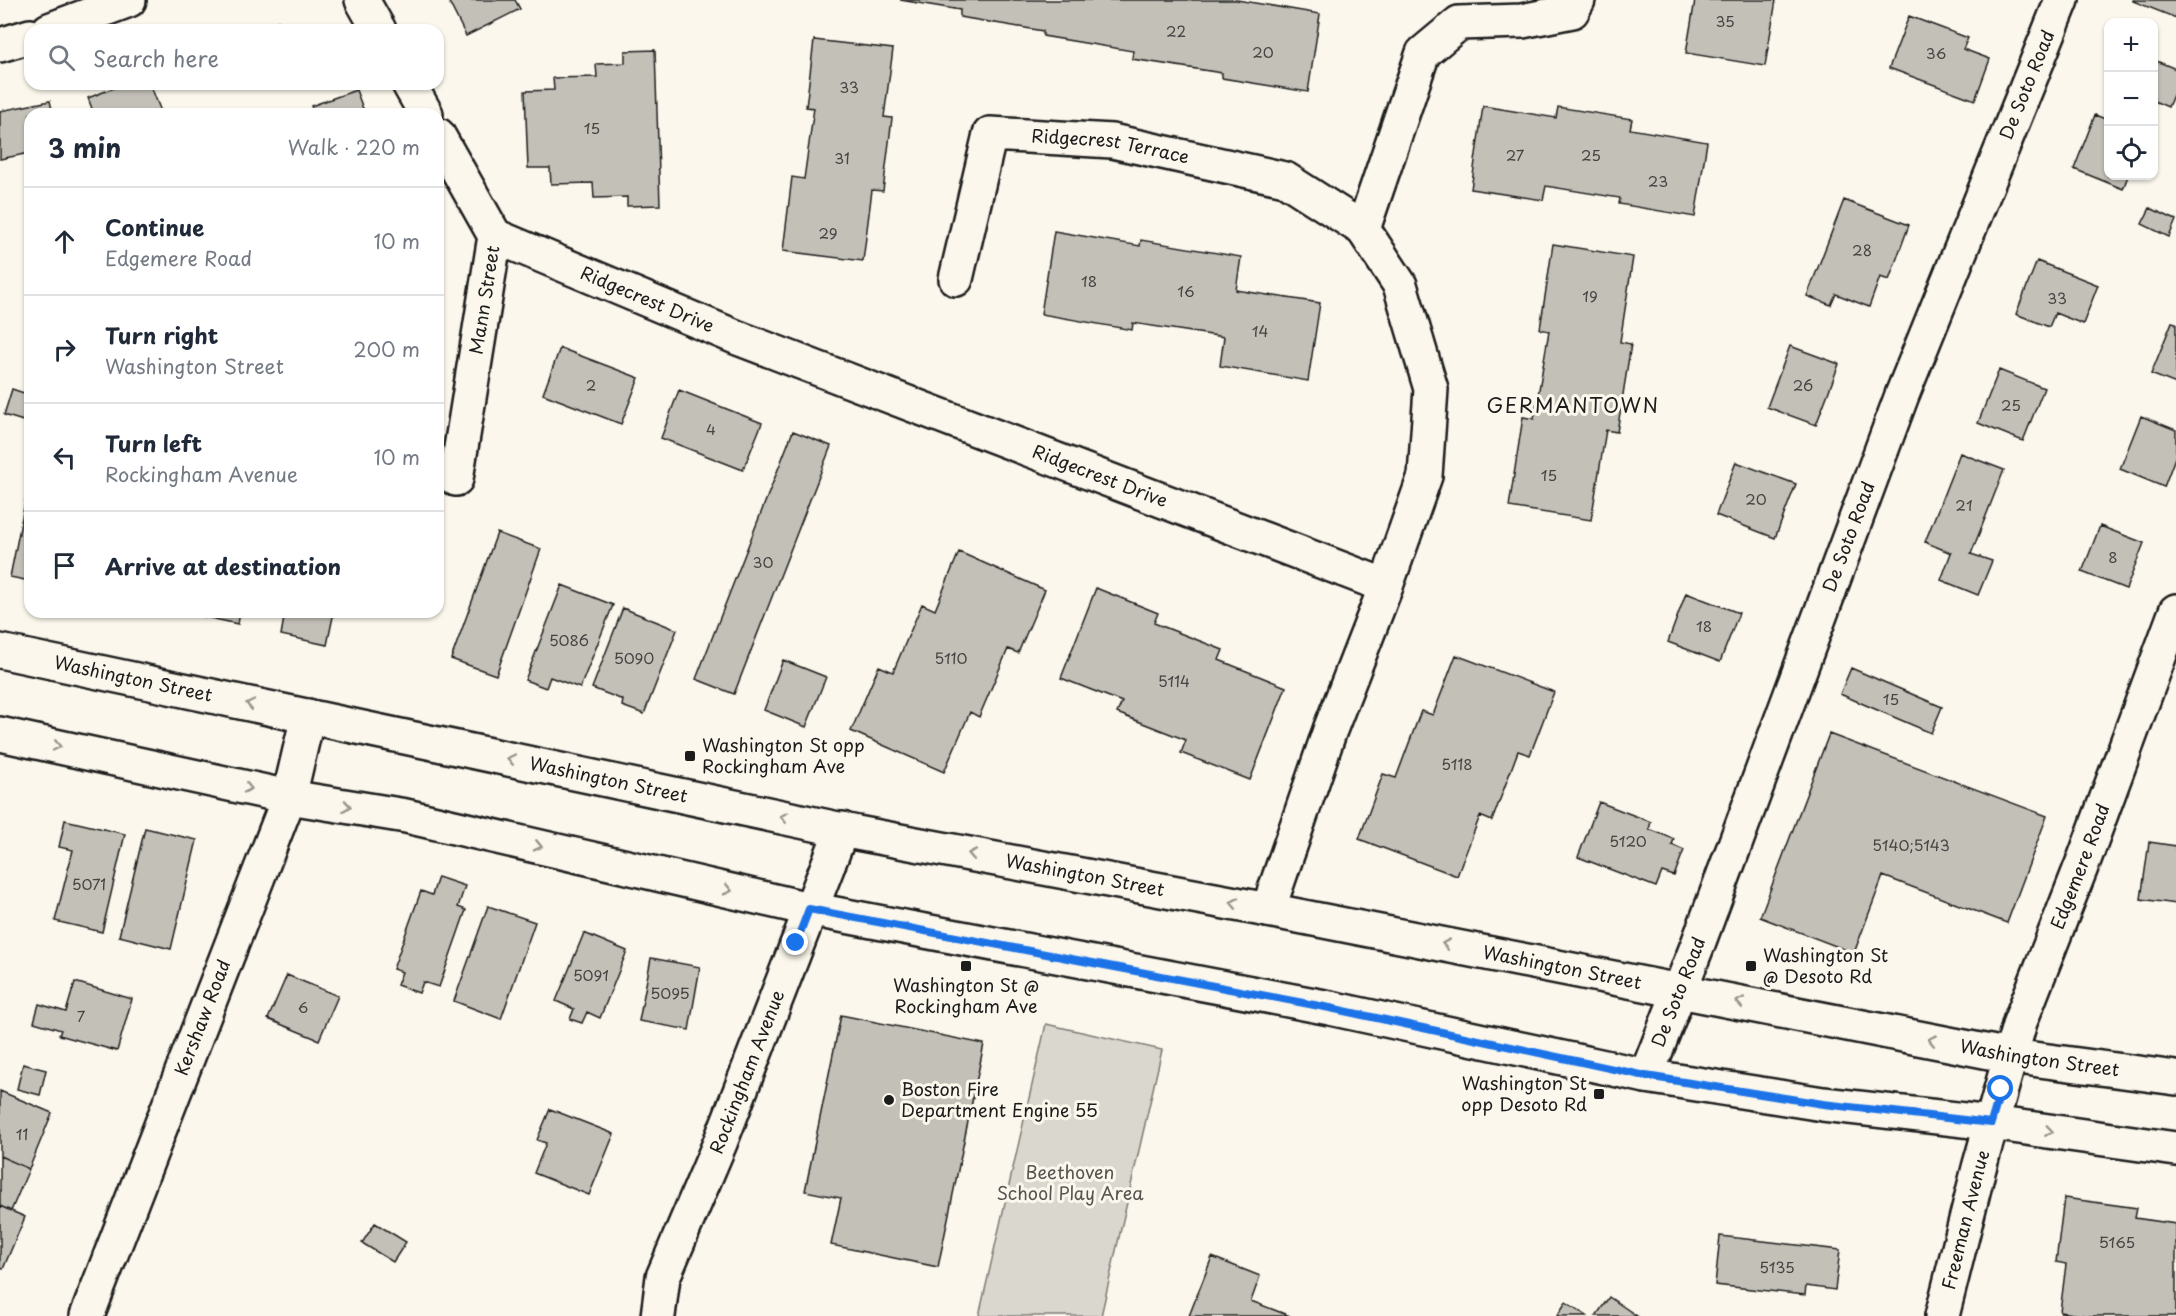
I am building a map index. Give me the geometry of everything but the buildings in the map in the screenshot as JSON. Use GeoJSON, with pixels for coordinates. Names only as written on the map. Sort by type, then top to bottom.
{"type":"FeatureCollection","features":[{"type":"Feature","properties":{"kind":"street"},"geometry":{"type":"LineString","coordinates":[[65,24],[129,0]]}},
{"type":"Feature","properties":{"kind":"street"},"geometry":{"type":"LineString","coordinates":[[362,0],[376,24]]}},
{"type":"Feature","properties":{"kind":"street"},"geometry":{"type":"LineString","coordinates":[[1363,229],[1423,53],[1460,22],[1522,21],[1572,11],[1578,0]]}},
{"type":"Feature","properties":{"kind":"street","name":"De Soto Road"},"geometry":{"type":"LineString","coordinates":[[1646,1076],[1902,394],[2062,0]]}},
{"type":"Feature","properties":{"kind":"street"},"geometry":{"type":"LineString","coordinates":[[0,45],[24,38]]}},
{"type":"Feature","properties":{"kind":"street"},"geometry":{"type":"LineString","coordinates":[[412,90],[423,108]]}},
{"type":"Feature","properties":{"kind":"street","name":"Ridgecrest Terrace"},"geometry":{"type":"LineString","coordinates":[[956,279],[990,134],[1112,141],[1284,179],[1363,229],[1401,285],[1431,389],[1425,476],[1386,585]]}},
{"type":"Feature","properties":{"kind":"street","name":"Mann Street"},"geometry":{"type":"LineString","coordinates":[[444,146],[495,236],[456,479]]}},
{"type":"Feature","properties":{"kind":"street","name":"Ridgecrest Drive"},"geometry":{"type":"LineString","coordinates":[[495,236],[738,338],[1386,585]]}},
{"type":"Feature","properties":{"kind":"street"},"geometry":{"type":"LineString","coordinates":[[1268,910],[1330,730],[1386,585]]}},
{"type":"Feature","properties":{"kind":"street","name":"Edgemere Road"},"geometry":{"type":"LineString","coordinates":[[1991,1123],[2029,995],[2085,857],[2176,610]]}},
{"type":"Feature","properties":{"kind":"street","name":"Washington Street"},"geometry":{"type":"LineString","coordinates":[[0,651],[842,830],[1268,910],[2010,1056],[2176,1078]]}},
{"type":"Feature","properties":{"kind":"street","name":"Kershaw Road"},"geometry":{"type":"LineString","coordinates":[[87,1316],[289,797],[308,716]]}},
{"type":"Feature","properties":{"kind":"street"},"geometry":{"type":"LineString","coordinates":[[0,734],[289,797],[406,816],[809,909],[1330,1008],[1646,1076],[1823,1104],[1991,1123],[2176,1149]]}},
{"type":"Feature","properties":{"kind":"street","name":"Rockingham Avenue"},"geometry":{"type":"LineString","coordinates":[[658,1316],[663,1277],[720,1143],[809,909],[842,830]]}},
{"type":"Feature","properties":{"kind":"street","name":"Freeman Avenue"},"geometry":{"type":"LineString","coordinates":[[1942,1316],[1991,1123]]}},
{"type":"Feature","properties":{"kind":"green space","name":"Beethoven School Play Area"},"geometry":{"type":"Polygon","coordinates":[[[1046,1024],[1162,1050],[1101,1316],[979,1316],[1046,1024]]]}},
{"type":"Feature","properties":{"kind":"place","name":"Washington St opp Rockingham Ave"},"geometry":{"type":"Point","coordinates":[690,756]}},
{"type":"Feature","properties":{"kind":"place","name":"Washington St @ Rockingham Ave"},"geometry":{"type":"Point","coordinates":[966,966]}},
{"type":"Feature","properties":{"kind":"place","name":"Washington St @ Desoto Rd"},"geometry":{"type":"Point","coordinates":[1751,966]}},
{"type":"Feature","properties":{"kind":"place","name":"Washington St opp Desoto Rd"},"geometry":{"type":"Point","coordinates":[1599,1094]}},
{"type":"Feature","properties":{"kind":"place","name":"Boston Fire Department Engine 55"},"geometry":{"type":"Point","coordinates":[889,1100]}},
{"type":"Feature","properties":{"kind":"district","name":"GERMANTOWN"},"geometry":{"type":"Point","coordinates":[1573,406]}},
{"type":"Feature","properties":{"kind":"route"},"geometry":{"type":"LineString","coordinates":[[796,943],[809,909],[1330,1008],[1646,1076],[1823,1104],[1991,1123],[2001,1089]]}}]}
